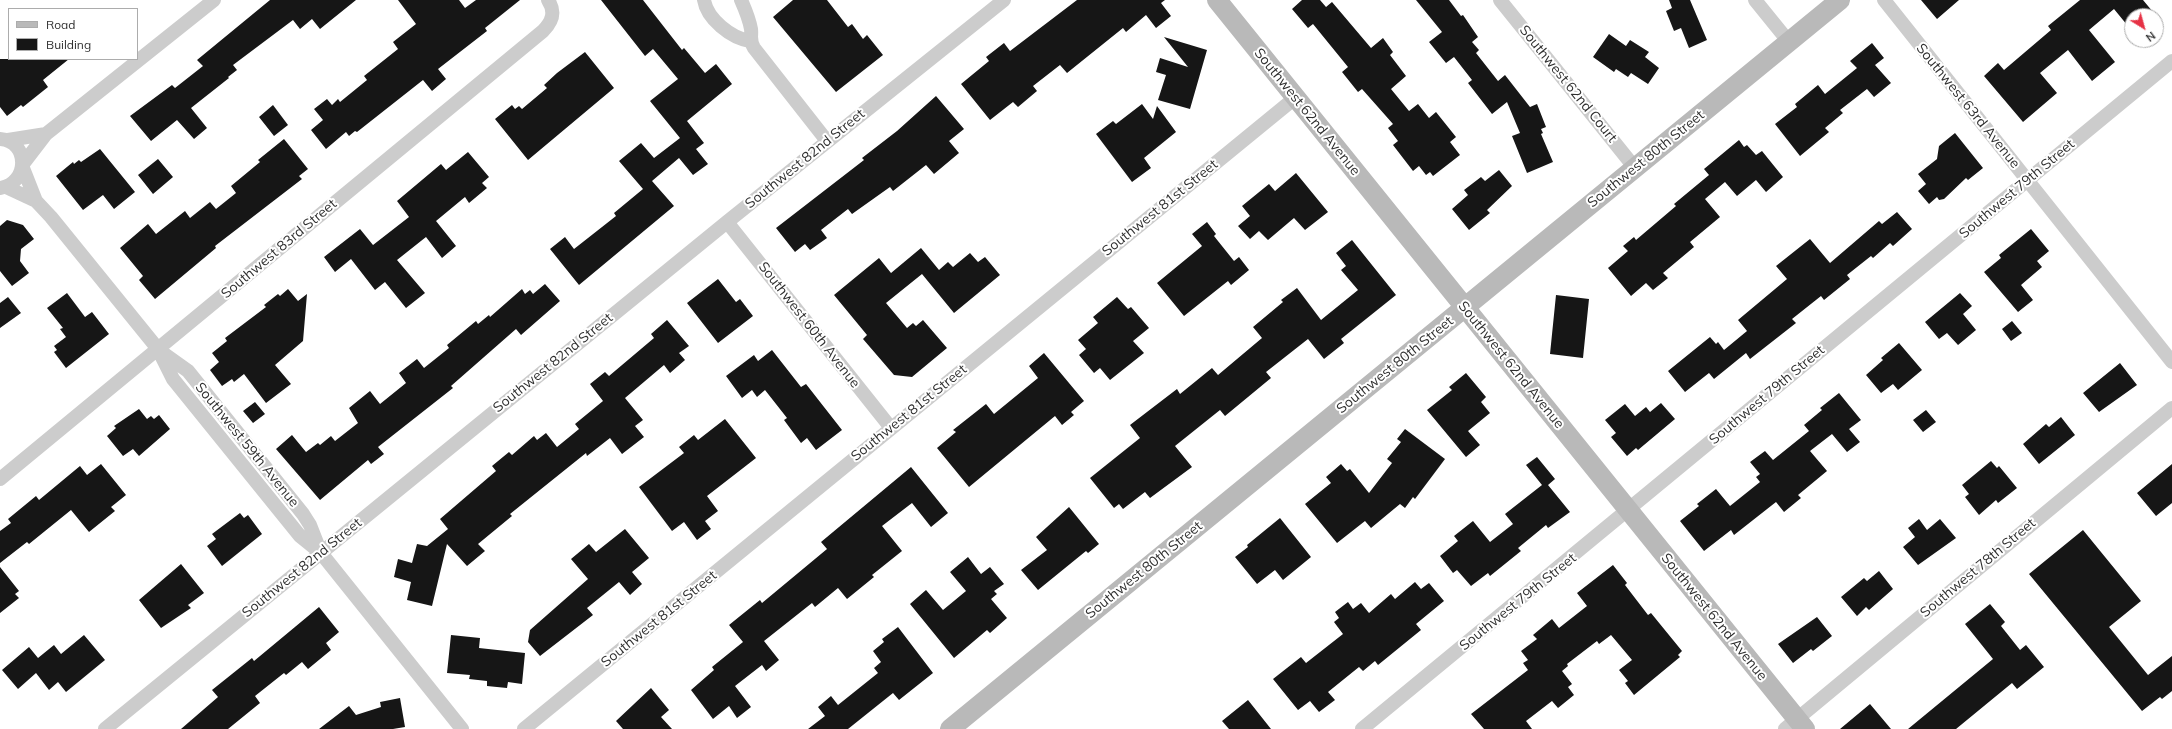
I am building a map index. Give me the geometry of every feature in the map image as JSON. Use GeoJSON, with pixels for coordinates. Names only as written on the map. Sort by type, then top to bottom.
{"type":"FeatureCollection","features":[{"type":"Feature","properties":{"kind":"street"},"geometry":{"type":"LineString","coordinates":[[3,188],[20,176],[23,166],[46,134],[214,0]]}},
{"type":"Feature","properties":{"kind":"street","name":"Southwest 83rd Street"},"geometry":{"type":"LineString","coordinates":[[0,479],[543,31],[553,15],[548,0]]}},
{"type":"Feature","properties":{"kind":"street"},"geometry":{"type":"LineString","coordinates":[[704,0],[705,5],[715,22],[742,40],[750,41]]}},
{"type":"Feature","properties":{"kind":"street"},"geometry":{"type":"LineString","coordinates":[[741,0],[748,17],[751,31],[750,41],[827,141]]}},
{"type":"Feature","properties":{"kind":"street","name":"Southwest 82nd Street"},"geometry":{"type":"LineString","coordinates":[[105,729],[727,222],[1004,0]]}},
{"type":"Feature","properties":{"kind":"street","name":"Southwest 62nd Avenue"},"geometry":{"type":"LineString","coordinates":[[1217,0],[1628,510],[1796,726]]}},
{"type":"Feature","properties":{"kind":"street","name":"Southwest 62nd Court"},"geometry":{"type":"LineString","coordinates":[[1500,0],[1635,168]]}},
{"type":"Feature","properties":{"kind":"street"},"geometry":{"type":"LineString","coordinates":[[1755,0],[1788,42]]}},
{"type":"Feature","properties":{"kind":"street","name":"Southwest 80th Street"},"geometry":{"type":"LineString","coordinates":[[950,729],[1840,0]]}},
{"type":"Feature","properties":{"kind":"street","name":"Southwest 63rd Avenue"},"geometry":{"type":"LineString","coordinates":[[1884,0],[2172,362]]}},
{"type":"Feature","properties":{"kind":"street","name":"Southwest 79th Street"},"geometry":{"type":"LineString","coordinates":[[1362,729],[2172,60]]}},
{"type":"Feature","properties":{"kind":"street","name":"Southwest 81st Street"},"geometry":{"type":"LineString","coordinates":[[524,729],[1296,98]]}},
{"type":"Feature","properties":{"kind":"street"},"geometry":{"type":"LineString","coordinates":[[3,139],[46,134]]}},
{"type":"Feature","properties":{"kind":"street","name":"Southwest 59th Avenue"},"geometry":{"type":"LineString","coordinates":[[3,139],[19,150],[23,166],[36,201],[158,349],[173,379],[300,536],[321,553],[462,729]]}},
{"type":"Feature","properties":{"kind":"street","name":"Southwest 59th Avenue"},"geometry":{"type":"LineString","coordinates":[[3,188],[36,201]]}},
{"type":"Feature","properties":{"kind":"street","name":"Southwest 60th Avenue"},"geometry":{"type":"LineString","coordinates":[[727,222],[891,428]]}},
{"type":"Feature","properties":{"kind":"street","name":"Southwest 78th Street"},"geometry":{"type":"LineString","coordinates":[[1796,726],[2172,408]]}},
{"type":"Feature","properties":{"kind":"building"},"geometry":{"type":"Polygon","coordinates":[[[270,0],[356,0],[320,29],[312,19],[300,29],[293,20],[233,65],[237,70],[191,108],[207,128],[194,139],[177,120],[151,141],[130,116],[172,85],[175,88],[203,66],[197,60],[270,0]]]}},
{"type":"Feature","properties":{"kind":"building"},"geometry":{"type":"Polygon","coordinates":[[[398,0],[459,0],[465,8],[476,0],[520,0],[485,28],[487,31],[438,69],[446,79],[432,91],[423,80],[357,132],[355,131],[349,136],[346,132],[326,149],[311,130],[323,120],[314,109],[327,99],[332,105],[338,99],[340,102],[367,80],[364,76],[398,49],[393,42],[416,24],[398,0]]]}},
{"type":"Feature","properties":{"kind":"building"},"geometry":{"type":"Polygon","coordinates":[[[601,0],[643,0],[682,50],[684,48],[705,73],[716,64],[732,84],[687,121],[704,143],[696,149],[708,164],[693,175],[679,158],[652,181],[674,206],[579,285],[550,249],[565,237],[574,249],[616,216],[614,213],[643,189],[619,161],[641,143],[654,158],[680,138],[650,101],[678,79],[653,49],[645,56],[601,0]]]}},
{"type":"Feature","properties":{"kind":"building"},"geometry":{"type":"Polygon","coordinates":[[[793,0],[827,0],[848,27],[852,24],[863,39],[867,35],[883,55],[836,92],[773,17],[793,0]]]}},
{"type":"Feature","properties":{"kind":"building"},"geometry":{"type":"Polygon","coordinates":[[[1077,0],[1165,0],[1161,3],[1171,16],[1156,28],[1146,15],[1126,32],[1123,28],[1067,73],[1060,65],[1033,86],[1037,91],[1018,107],[1013,102],[990,120],[961,84],[989,61],[986,57],[1004,43],[1010,51],[1077,0]]]}},
{"type":"Feature","properties":{"kind":"building"},"geometry":{"type":"Polygon","coordinates":[[[1302,0],[1320,0],[1326,7],[1332,2],[1371,48],[1383,38],[1393,52],[1390,55],[1406,76],[1391,89],[1409,111],[1418,104],[1429,118],[1436,112],[1456,137],[1450,142],[1460,155],[1433,176],[1430,172],[1426,175],[1419,166],[1413,171],[1393,145],[1398,141],[1388,128],[1393,124],[1362,89],[1358,92],[1342,72],[1348,67],[1313,24],[1308,28],[1292,9],[1302,0]]]}},
{"type":"Feature","properties":{"kind":"building"},"geometry":{"type":"Polygon","coordinates":[[[1416,0],[1449,0],[1461,16],[1463,15],[1478,37],[1472,42],[1479,50],[1476,53],[1498,81],[1505,75],[1530,107],[1537,104],[1546,127],[1541,129],[1543,133],[1541,134],[1553,162],[1527,173],[1512,136],[1520,133],[1507,102],[1492,114],[1468,83],[1472,80],[1454,57],[1446,63],[1429,42],[1442,32],[1416,0]]]}},
{"type":"Feature","properties":{"kind":"building"},"geometry":{"type":"Polygon","coordinates":[[[1669,0],[1690,0],[1707,40],[1689,48],[1681,28],[1674,31],[1666,11],[1672,8],[1669,0]]]}},
{"type":"Feature","properties":{"kind":"building"},"geometry":{"type":"Polygon","coordinates":[[[1921,0],[1959,0],[1937,19],[1921,0]]]}},
{"type":"Feature","properties":{"kind":"building"},"geometry":{"type":"Polygon","coordinates":[[[2080,0],[2143,0],[2150,8],[2124,8],[2124,21],[2114,9],[2089,30],[2115,62],[2092,81],[2068,50],[2040,73],[2057,93],[2023,122],[1984,76],[1998,63],[2004,70],[2051,30],[2048,26],[2080,0]]]}},
{"type":"Feature","properties":{"kind":"building"},"geometry":{"type":"Polygon","coordinates":[[[1609,34],[1626,46],[1630,40],[1649,52],[1645,57],[1659,68],[1648,84],[1631,73],[1628,77],[1616,69],[1614,72],[1593,57],[1609,34]]]}},
{"type":"Feature","properties":{"kind":"building"},"geometry":{"type":"Polygon","coordinates":[[[1164,37],[1207,50],[1190,109],[1158,100],[1166,75],[1156,72],[1160,58],[1188,67],[1164,37]]]}},
{"type":"Feature","properties":{"kind":"building"},"geometry":{"type":"Polygon","coordinates":[[[1872,43],[1884,58],[1875,65],[1891,83],[1874,97],[1867,89],[1840,110],[1843,113],[1825,128],[1829,132],[1800,156],[1775,124],[1797,107],[1795,104],[1818,85],[1825,94],[1857,68],[1850,61],[1872,43]]]}},
{"type":"Feature","properties":{"kind":"building"},"geometry":{"type":"Polygon","coordinates":[[[585,52],[614,88],[528,160],[495,119],[512,105],[515,109],[519,106],[522,109],[547,88],[544,85],[557,73],[585,52]]]}},
{"type":"Feature","properties":{"kind":"building"},"geometry":{"type":"Polygon","coordinates":[[[0,59],[68,60],[43,80],[48,87],[23,107],[21,105],[7,116],[0,107],[0,59]]]}},
{"type":"Feature","properties":{"kind":"building"},"geometry":{"type":"Polygon","coordinates":[[[936,96],[964,129],[949,141],[959,153],[934,174],[926,165],[893,191],[890,187],[852,214],[848,209],[821,230],[827,238],[810,250],[805,244],[795,252],[776,228],[864,160],[862,158],[897,131],[936,96]]]}},
{"type":"Feature","properties":{"kind":"building"},"geometry":{"type":"Polygon","coordinates":[[[1142,104],[1153,119],[1157,106],[1176,132],[1144,158],[1151,168],[1132,182],[1096,134],[1113,121],[1116,124],[1142,104]]]}},
{"type":"Feature","properties":{"kind":"building"},"geometry":{"type":"Polygon","coordinates":[[[273,105],[288,125],[274,136],[259,117],[273,105]]]}},
{"type":"Feature","properties":{"kind":"building"},"geometry":{"type":"Polygon","coordinates":[[[1955,133],[1983,168],[1968,180],[1966,178],[1944,199],[1939,200],[1937,197],[1929,204],[1918,191],[1926,184],[1918,174],[1937,159],[1939,146],[1955,133]]]}},
{"type":"Feature","properties":{"kind":"building"},"geometry":{"type":"Polygon","coordinates":[[[284,139],[308,169],[299,176],[302,179],[215,246],[216,248],[155,299],[139,280],[143,276],[120,248],[148,224],[156,234],[185,211],[190,218],[210,202],[216,209],[236,193],[231,186],[260,162],[258,160],[284,139]]]}},
{"type":"Feature","properties":{"kind":"building"},"geometry":{"type":"Polygon","coordinates":[[[1739,140],[1744,147],[1747,145],[1756,155],[1762,151],[1783,177],[1766,192],[1756,180],[1737,196],[1725,182],[1705,199],[1720,217],[1690,242],[1694,247],[1663,273],[1668,278],[1653,290],[1646,283],[1631,296],[1608,268],[1628,251],[1623,246],[1634,237],[1636,240],[1676,206],[1674,204],[1709,175],[1704,169],[1739,140]]]}},
{"type":"Feature","properties":{"kind":"building"},"geometry":{"type":"Polygon","coordinates":[[[100,149],[135,192],[114,209],[103,195],[83,210],[56,176],[73,162],[74,164],[79,160],[81,162],[100,149]]]}},
{"type":"Feature","properties":{"kind":"building"},"geometry":{"type":"Polygon","coordinates":[[[468,152],[489,177],[482,183],[487,188],[469,203],[465,197],[436,221],[456,246],[442,258],[426,237],[397,260],[425,293],[406,308],[385,282],[375,290],[351,259],[335,272],[324,257],[360,229],[373,245],[409,217],[397,201],[441,164],[446,170],[468,152]]]}},
{"type":"Feature","properties":{"kind":"building"},"geometry":{"type":"Polygon","coordinates":[[[158,159],[173,177],[153,194],[138,175],[158,159]]]}},
{"type":"Feature","properties":{"kind":"building"},"geometry":{"type":"Polygon","coordinates":[[[1499,170],[1512,186],[1487,210],[1490,213],[1469,230],[1452,209],[1468,195],[1464,190],[1481,177],[1485,181],[1499,170]]]}},
{"type":"Feature","properties":{"kind":"building"},"geometry":{"type":"Polygon","coordinates":[[[1296,173],[1328,212],[1305,230],[1294,218],[1268,240],[1259,231],[1250,239],[1238,226],[1250,216],[1242,206],[1269,184],[1275,191],[1296,173]]]}},
{"type":"Feature","properties":{"kind":"building"},"geometry":{"type":"Polygon","coordinates":[[[1897,212],[1912,229],[1893,246],[1890,243],[1873,258],[1871,256],[1847,275],[1850,279],[1824,300],[1821,296],[1792,319],[1796,323],[1750,359],[1746,353],[1714,379],[1709,373],[1685,392],[1668,371],[1710,337],[1716,344],[1718,342],[1724,350],[1747,331],[1738,320],[1787,279],[1776,266],[1810,239],[1830,263],[1879,221],[1882,224],[1897,212]]]}},
{"type":"Feature","properties":{"kind":"building"},"geometry":{"type":"Polygon","coordinates":[[[7,220],[23,225],[34,239],[21,249],[20,261],[29,273],[12,286],[0,271],[0,226],[7,220]]]}},
{"type":"Feature","properties":{"kind":"building"},"geometry":{"type":"Polygon","coordinates":[[[1207,222],[1216,234],[1214,236],[1234,261],[1239,257],[1249,270],[1231,285],[1228,281],[1184,316],[1157,283],[1202,246],[1192,234],[1207,222]]]}},
{"type":"Feature","properties":{"kind":"building"},"geometry":{"type":"Polygon","coordinates":[[[2031,229],[2049,251],[2037,261],[2042,267],[2021,285],[2033,300],[2018,312],[1984,272],[2001,258],[1999,255],[2031,229]]]}},
{"type":"Feature","properties":{"kind":"building"},"geometry":{"type":"Polygon","coordinates":[[[1352,240],[1396,295],[1341,339],[1344,343],[1324,359],[1308,339],[1266,372],[1271,378],[1225,416],[1220,410],[1175,446],[1192,467],[1150,498],[1145,492],[1123,509],[1119,504],[1114,508],[1090,478],[1140,438],[1130,425],[1177,389],[1180,394],[1212,368],[1218,375],[1262,338],[1253,327],[1283,302],[1281,300],[1297,288],[1321,320],[1358,290],[1341,270],[1346,266],[1336,253],[1352,240]]]}},
{"type":"Feature","properties":{"kind":"building"},"geometry":{"type":"Polygon","coordinates":[[[921,248],[939,270],[948,262],[953,267],[970,253],[978,262],[985,257],[1000,275],[954,313],[922,274],[886,303],[907,328],[913,323],[916,326],[923,320],[947,348],[912,377],[894,375],[863,339],[867,335],[834,295],[879,258],[891,273],[921,248]]]}},
{"type":"Feature","properties":{"kind":"building"},"geometry":{"type":"Polygon","coordinates":[[[718,279],[736,302],[740,299],[753,316],[718,343],[687,303],[718,279]]]}},
{"type":"Feature","properties":{"kind":"building"},"geometry":{"type":"Polygon","coordinates":[[[545,284],[560,301],[521,335],[516,329],[451,386],[453,388],[378,447],[384,454],[371,464],[368,460],[320,500],[276,449],[292,435],[306,452],[318,443],[320,445],[331,436],[335,441],[358,423],[349,408],[370,391],[380,404],[406,383],[399,373],[417,359],[424,368],[449,348],[447,345],[476,321],[478,324],[489,315],[490,317],[522,289],[525,294],[530,290],[533,294],[545,284]]]}},
{"type":"Feature","properties":{"kind":"building"},"geometry":{"type":"Polygon","coordinates":[[[288,289],[298,301],[307,294],[303,341],[275,365],[291,384],[266,403],[244,374],[234,382],[232,379],[222,386],[210,370],[219,362],[212,353],[227,341],[225,338],[266,307],[264,305],[278,294],[280,296],[288,289]]]}},
{"type":"Feature","properties":{"kind":"building"},"geometry":{"type":"Polygon","coordinates":[[[67,293],[85,317],[92,312],[109,334],[66,368],[54,352],[57,350],[54,346],[66,337],[60,329],[63,328],[47,308],[67,293]]]}},
{"type":"Feature","properties":{"kind":"building"},"geometry":{"type":"Polygon","coordinates":[[[1960,293],[1972,306],[1963,314],[1976,330],[1958,345],[1947,333],[1939,339],[1925,322],[1960,293]]]}},
{"type":"Feature","properties":{"kind":"building"},"geometry":{"type":"Polygon","coordinates":[[[1556,295],[1589,299],[1583,358],[1550,354],[1556,295]]]}},
{"type":"Feature","properties":{"kind":"building"},"geometry":{"type":"Polygon","coordinates":[[[8,297],[21,313],[0,328],[0,303],[8,297]]]}},
{"type":"Feature","properties":{"kind":"building"},"geometry":{"type":"Polygon","coordinates":[[[1117,297],[1128,309],[1131,307],[1149,328],[1133,341],[1144,353],[1110,380],[1100,368],[1094,373],[1079,355],[1086,349],[1078,340],[1098,323],[1093,317],[1117,297]]]}},
{"type":"Feature","properties":{"kind":"building"},"geometry":{"type":"Polygon","coordinates":[[[667,320],[689,346],[679,353],[685,360],[670,373],[664,365],[625,398],[643,420],[635,426],[644,437],[622,454],[610,438],[587,456],[586,453],[510,514],[512,516],[478,544],[485,551],[467,566],[447,544],[432,606],[407,600],[411,582],[394,577],[398,559],[412,563],[417,544],[427,546],[448,529],[440,519],[496,471],[492,466],[509,452],[512,455],[534,436],[537,440],[546,433],[557,447],[579,429],[575,424],[603,401],[590,384],[605,372],[609,376],[654,338],[651,334],[667,320]]]}},
{"type":"Feature","properties":{"kind":"building"},"geometry":{"type":"Polygon","coordinates":[[[2012,321],[2022,333],[2011,341],[2002,329],[2012,321]]]}},
{"type":"Feature","properties":{"kind":"building"},"geometry":{"type":"Polygon","coordinates":[[[1899,343],[1922,370],[1898,390],[1893,384],[1881,393],[1866,375],[1883,360],[1881,358],[1899,343]]]}},
{"type":"Feature","properties":{"kind":"building"},"geometry":{"type":"Polygon","coordinates":[[[772,350],[801,387],[806,384],[842,430],[816,450],[807,438],[801,443],[784,420],[787,418],[765,390],[757,397],[752,390],[742,398],[726,376],[754,355],[758,361],[772,350]]]}},
{"type":"Feature","properties":{"kind":"building"},"geometry":{"type":"Polygon","coordinates":[[[1044,353],[1084,401],[1071,412],[1074,415],[1062,425],[1055,416],[969,487],[937,448],[956,432],[953,430],[986,404],[994,414],[1038,378],[1029,366],[1044,353]]]}},
{"type":"Feature","properties":{"kind":"building"},"geometry":{"type":"Polygon","coordinates":[[[2120,363],[2137,385],[2099,412],[2083,393],[2120,363]]]}},
{"type":"Feature","properties":{"kind":"building"},"geometry":{"type":"Polygon","coordinates":[[[1466,373],[1486,397],[1481,402],[1490,413],[1468,431],[1480,445],[1466,457],[1427,410],[1452,390],[1449,387],[1466,373]]]}},
{"type":"Feature","properties":{"kind":"building"},"geometry":{"type":"Polygon","coordinates":[[[1839,393],[1861,420],[1849,429],[1860,442],[1847,452],[1832,434],[1810,451],[1827,471],[1798,495],[1801,498],[1784,512],[1776,502],[1734,535],[1731,530],[1704,551],[1680,521],[1699,506],[1697,504],[1716,489],[1730,506],[1760,482],[1756,477],[1760,474],[1750,462],[1765,451],[1773,460],[1809,431],[1804,425],[1822,410],[1820,408],[1839,393]]]}},
{"type":"Feature","properties":{"kind":"building"},"geometry":{"type":"Polygon","coordinates":[[[255,402],[265,414],[253,423],[243,411],[255,402]]]}},
{"type":"Feature","properties":{"kind":"building"},"geometry":{"type":"Polygon","coordinates":[[[1661,403],[1675,419],[1638,450],[1636,448],[1627,456],[1611,437],[1616,433],[1605,420],[1625,404],[1635,416],[1646,407],[1650,412],[1661,403]]]}},
{"type":"Feature","properties":{"kind":"building"},"geometry":{"type":"Polygon","coordinates":[[[139,409],[147,419],[151,416],[154,419],[159,415],[170,429],[139,456],[133,449],[123,456],[107,436],[116,428],[114,426],[139,409]]]}},
{"type":"Feature","properties":{"kind":"building"},"geometry":{"type":"Polygon","coordinates":[[[1926,410],[1936,422],[1923,432],[1913,420],[1926,410]]]}},
{"type":"Feature","properties":{"kind":"building"},"geometry":{"type":"Polygon","coordinates":[[[2061,417],[2075,435],[2039,464],[2023,444],[2046,424],[2049,427],[2061,417]]]}},
{"type":"Feature","properties":{"kind":"building"},"geometry":{"type":"Polygon","coordinates":[[[725,419],[756,458],[707,496],[718,511],[705,521],[711,529],[697,540],[684,522],[672,531],[639,487],[684,453],[679,447],[694,435],[698,440],[725,419]]]}},
{"type":"Feature","properties":{"kind":"building"},"geometry":{"type":"Polygon","coordinates":[[[1405,429],[1445,459],[1415,499],[1413,497],[1405,508],[1400,504],[1371,528],[1365,521],[1337,543],[1305,504],[1331,483],[1326,477],[1341,464],[1347,471],[1350,469],[1369,493],[1392,463],[1387,459],[1401,442],[1397,439],[1405,429]]]}},
{"type":"Feature","properties":{"kind":"building"},"geometry":{"type":"Polygon","coordinates":[[[1537,457],[1555,479],[1548,485],[1570,512],[1548,528],[1546,525],[1518,548],[1521,551],[1490,576],[1488,573],[1471,586],[1457,570],[1453,573],[1440,556],[1458,541],[1454,536],[1473,521],[1490,542],[1513,524],[1505,514],[1542,485],[1526,465],[1537,457]]]}},
{"type":"Feature","properties":{"kind":"building"},"geometry":{"type":"Polygon","coordinates":[[[1991,461],[1997,468],[1999,466],[2017,488],[1998,503],[1996,500],[1979,515],[1965,497],[1969,494],[1962,485],[1991,461]]]}},
{"type":"Feature","properties":{"kind":"building"},"geometry":{"type":"Polygon","coordinates":[[[101,464],[126,495],[111,507],[115,511],[89,532],[71,510],[29,544],[27,542],[0,563],[0,531],[11,523],[8,519],[36,496],[39,500],[80,466],[87,475],[101,464]]]}},
{"type":"Feature","properties":{"kind":"building"},"geometry":{"type":"Polygon","coordinates":[[[2172,464],[2172,503],[2156,516],[2137,493],[2172,464]]]}},
{"type":"Feature","properties":{"kind":"building"},"geometry":{"type":"Polygon","coordinates":[[[911,467],[948,513],[931,527],[912,503],[882,526],[902,551],[872,575],[874,577],[847,599],[838,588],[815,607],[812,603],[764,641],[779,660],[766,671],[762,665],[735,686],[751,707],[737,718],[729,706],[713,719],[691,690],[714,670],[712,667],[743,642],[729,625],[760,600],[762,603],[827,549],[821,542],[911,467]]]}},
{"type":"Feature","properties":{"kind":"building"},"geometry":{"type":"Polygon","coordinates":[[[1069,507],[1099,544],[1088,553],[1086,551],[1038,590],[1021,570],[1047,550],[1036,537],[1069,507]]]}},
{"type":"Feature","properties":{"kind":"building"},"geometry":{"type":"Polygon","coordinates":[[[240,513],[244,518],[248,515],[262,534],[222,566],[207,546],[216,539],[212,534],[240,513]]]}},
{"type":"Feature","properties":{"kind":"building"},"geometry":{"type":"Polygon","coordinates":[[[1280,518],[1311,557],[1283,580],[1275,570],[1257,584],[1235,557],[1248,547],[1247,545],[1280,518]]]}},
{"type":"Feature","properties":{"kind":"building"},"geometry":{"type":"Polygon","coordinates":[[[1919,519],[1927,530],[1940,519],[1956,538],[1918,565],[1903,547],[1915,537],[1908,528],[1919,519]]]}},
{"type":"Feature","properties":{"kind":"building"},"geometry":{"type":"Polygon","coordinates":[[[625,529],[649,558],[632,572],[642,584],[630,595],[619,582],[587,608],[593,615],[540,656],[528,642],[530,630],[588,579],[571,559],[589,544],[596,552],[625,529]]]}},
{"type":"Feature","properties":{"kind":"building"},"geometry":{"type":"Polygon","coordinates":[[[2083,530],[2141,601],[2109,627],[2148,675],[2172,656],[2172,691],[2162,699],[2160,697],[2142,711],[2029,574],[2083,530]]]}},
{"type":"Feature","properties":{"kind":"building"},"geometry":{"type":"Polygon","coordinates":[[[968,557],[981,574],[990,567],[1004,584],[994,591],[997,594],[991,599],[1007,618],[990,633],[987,630],[954,658],[910,604],[926,590],[943,610],[966,591],[950,572],[968,557]]]}},
{"type":"Feature","properties":{"kind":"building"},"geometry":{"type":"Polygon","coordinates":[[[181,564],[204,593],[188,605],[191,608],[161,628],[139,600],[181,564]]]}},
{"type":"Feature","properties":{"kind":"building"},"geometry":{"type":"Polygon","coordinates":[[[1613,565],[1627,583],[1625,585],[1648,615],[1651,613],[1682,651],[1678,655],[1680,657],[1634,695],[1625,683],[1628,681],[1619,670],[1632,660],[1611,635],[1599,644],[1597,641],[1567,664],[1568,666],[1562,671],[1572,684],[1568,687],[1574,695],[1558,708],[1552,701],[1526,721],[1532,729],[1484,729],[1471,714],[1528,670],[1523,663],[1528,660],[1521,651],[1537,639],[1533,635],[1552,619],[1559,628],[1587,606],[1577,593],[1613,565]]]}},
{"type":"Feature","properties":{"kind":"building"},"geometry":{"type":"Polygon","coordinates":[[[0,567],[19,591],[15,594],[19,598],[0,613],[0,567]]]}},
{"type":"Feature","properties":{"kind":"building"},"geometry":{"type":"Polygon","coordinates":[[[1879,571],[1893,589],[1869,610],[1866,607],[1857,616],[1841,597],[1864,578],[1867,581],[1879,571]]]}},
{"type":"Feature","properties":{"kind":"building"},"geometry":{"type":"Polygon","coordinates":[[[1415,582],[1421,589],[1429,583],[1444,601],[1416,624],[1421,630],[1378,665],[1375,661],[1363,671],[1359,667],[1328,692],[1335,700],[1319,712],[1310,701],[1298,710],[1273,679],[1301,657],[1306,663],[1343,634],[1334,622],[1339,618],[1335,612],[1348,602],[1353,609],[1361,603],[1369,613],[1391,594],[1395,599],[1415,582]]]}},
{"type":"Feature","properties":{"kind":"building"},"geometry":{"type":"Polygon","coordinates":[[[1990,604],[2005,622],[2001,626],[2020,650],[2026,645],[2044,667],[2017,689],[2012,683],[1956,729],[1908,729],[1993,659],[1965,624],[1990,604]]]}},
{"type":"Feature","properties":{"kind":"building"},"geometry":{"type":"Polygon","coordinates":[[[319,607],[339,632],[326,643],[331,650],[308,669],[302,662],[286,675],[284,673],[255,696],[260,703],[228,729],[181,729],[218,697],[212,690],[252,658],[254,661],[319,607]]]}},
{"type":"Feature","properties":{"kind":"building"},"geometry":{"type":"Polygon","coordinates":[[[1817,617],[1832,636],[1813,651],[1811,649],[1793,663],[1778,644],[1817,617]]]}},
{"type":"Feature","properties":{"kind":"building"},"geometry":{"type":"Polygon","coordinates":[[[898,627],[933,673],[899,700],[893,693],[848,729],[808,729],[825,716],[818,707],[831,696],[838,705],[878,673],[874,668],[881,662],[873,651],[884,642],[882,639],[898,627]]]}},
{"type":"Feature","properties":{"kind":"building"},"geometry":{"type":"Polygon","coordinates":[[[84,635],[105,660],[66,692],[58,682],[49,690],[36,673],[18,689],[2,670],[29,647],[38,658],[54,645],[61,654],[84,635]]]}},
{"type":"Feature","properties":{"kind":"building"},"geometry":{"type":"Polygon","coordinates":[[[451,635],[480,638],[479,648],[525,653],[522,684],[508,682],[507,688],[487,686],[487,681],[469,679],[470,675],[447,673],[451,635]]]}},
{"type":"Feature","properties":{"kind":"building"},"geometry":{"type":"Polygon","coordinates":[[[651,688],[669,710],[661,717],[672,729],[623,729],[616,721],[651,688]]]}},
{"type":"Feature","properties":{"kind":"building"},"geometry":{"type":"Polygon","coordinates":[[[400,698],[405,727],[393,729],[319,729],[349,706],[356,715],[381,707],[380,702],[400,698]]]}},
{"type":"Feature","properties":{"kind":"building"},"geometry":{"type":"Polygon","coordinates":[[[1248,700],[1271,729],[1229,729],[1222,721],[1248,700]]]}},
{"type":"Feature","properties":{"kind":"building"},"geometry":{"type":"Polygon","coordinates":[[[1870,704],[1891,729],[1840,729],[1870,704]]]}}]}
